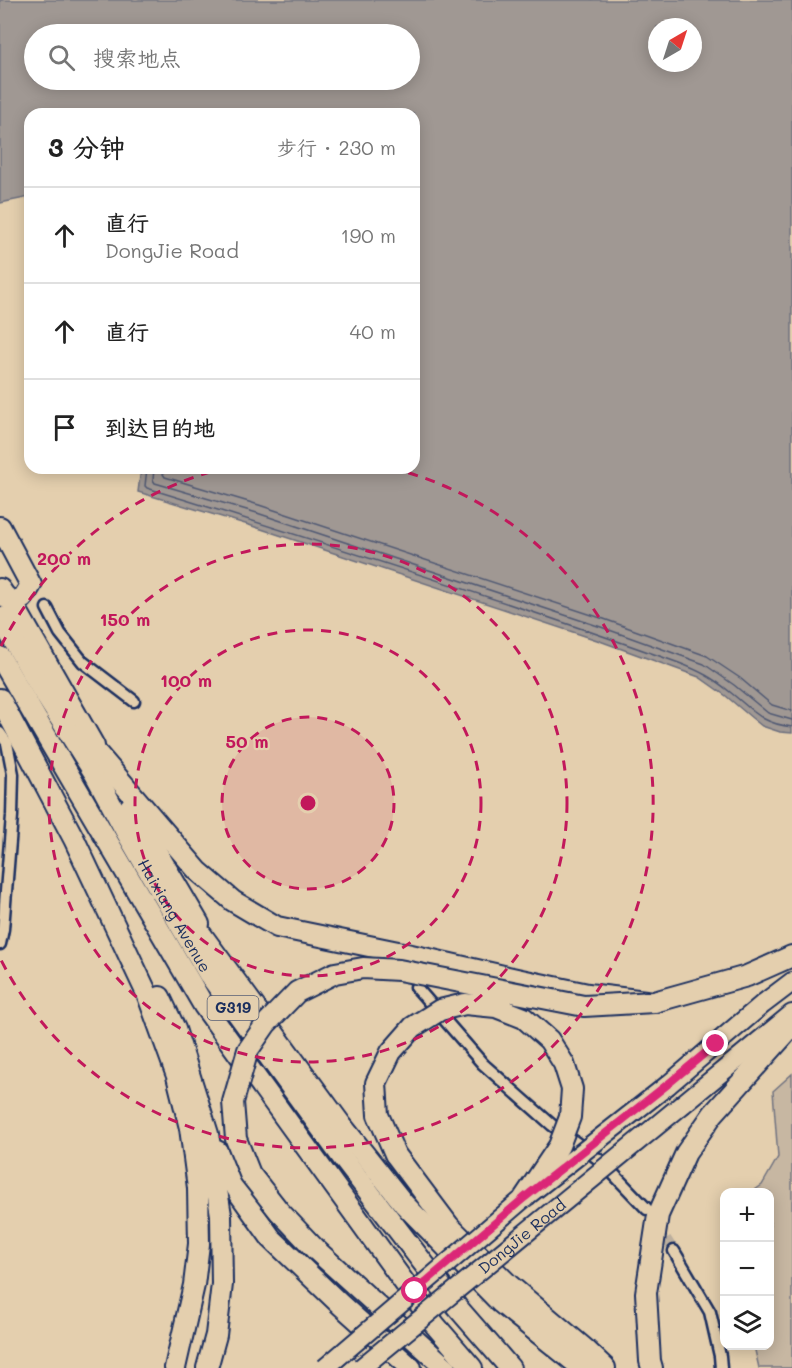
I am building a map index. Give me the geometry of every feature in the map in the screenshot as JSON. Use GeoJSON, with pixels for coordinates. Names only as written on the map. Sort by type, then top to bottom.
{"type":"FeatureCollection","features":[{"type":"Feature","properties":{"kind":"highway"},"geometry":{"type":"LineString","coordinates":[[0,527],[31,585],[34,609],[31,636]]}},
{"type":"Feature","properties":{"kind":"highway"},"geometry":{"type":"LineString","coordinates":[[31,585],[23,598],[4,603],[31,636],[182,896],[237,984]]}},
{"type":"Feature","properties":{"kind":"highway","name":"Haixiang Avenue"},"geometry":{"type":"LineString","coordinates":[[4,603],[42,690],[95,774],[208,974],[345,1161],[457,1307],[510,1368]]}},
{"type":"Feature","properties":{"kind":"highway","name":"Haixiang Avenue"},"geometry":{"type":"LineString","coordinates":[[0,657],[204,1006],[435,1325],[472,1368]]}},
{"type":"Feature","properties":{"kind":"highway"},"geometry":{"type":"LineString","coordinates":[[42,690],[198,871],[233,901],[277,927],[399,952],[520,981],[588,994],[654,1002]]}},
{"type":"Feature","properties":{"kind":"highway"},"geometry":{"type":"LineString","coordinates":[[0,699],[133,944],[175,1029],[208,1134],[221,1215],[222,1284],[216,1335],[207,1368]]}},
{"type":"Feature","properties":{"kind":"highway"},"geometry":{"type":"LineString","coordinates":[[125,830],[342,1126],[404,1204],[501,1303],[582,1368]]}},
{"type":"Feature","properties":{"kind":"highway"},"geometry":{"type":"LineString","coordinates":[[74,839],[148,996],[177,1076],[190,1128],[198,1188],[199,1244],[194,1285],[174,1368]]}},
{"type":"Feature","properties":{"kind":"highway"},"geometry":{"type":"LineString","coordinates":[[446,1368],[315,1249],[250,1174],[236,1139],[233,1102],[248,1050],[266,1024],[297,992],[335,973],[363,968],[399,970],[585,1006],[654,1002],[680,996],[747,976],[792,956]]}},
{"type":"Feature","properties":{"kind":"highway"},"geometry":{"type":"LineString","coordinates":[[524,1198],[559,1146],[570,1117],[572,1089],[564,1064],[549,1040],[524,1018],[496,1007],[465,1004],[440,1010],[412,1027],[391,1052],[376,1083],[378,1115],[395,1154],[449,1227],[509,1285],[605,1368]]}},
{"type":"Feature","properties":{"kind":"highway"},"geometry":{"type":"LineString","coordinates":[[652,1368],[646,1293],[658,1215],[686,1153],[713,1114],[792,1026]]}},
{"type":"Feature","properties":{"kind":"highway"},"geometry":{"type":"LineString","coordinates":[[208,1134],[241,1196],[272,1238],[411,1368]]}},
{"type":"Feature","properties":{"kind":"main road","name":"DongJie Road"},"geometry":{"type":"LineString","coordinates":[[325,1368],[524,1198],[792,982]]}},
{"type":"Feature","properties":{"kind":"main road","name":"DongJie Road"},"geometry":{"type":"LineString","coordinates":[[365,1366],[792,1014]]}},
{"type":"Feature","properties":{"kind":"street"},"geometry":{"type":"LineString","coordinates":[[47,608],[60,633],[83,662],[134,700]]}},
{"type":"Feature","properties":{"kind":"street"},"geometry":{"type":"LineString","coordinates":[[0,733],[7,743],[13,774],[12,816],[0,944]]}},
{"type":"Feature","properties":{"kind":"street"},"geometry":{"type":"LineString","coordinates":[[416,987],[483,1064],[552,1125],[601,1161],[647,1209]]}},
{"type":"Feature","properties":{"kind":"street"},"geometry":{"type":"LineString","coordinates":[[674,1251],[710,1312],[721,1368]]}},
{"type":"Feature","properties":{"kind":"shaded area"},"geometry":{"type":"Polygon","coordinates":[[[792,1074],[792,1368],[759,1368],[755,1350],[774,1350],[774,1188],[758,1188],[762,1185],[778,1157],[773,1091],[792,1074]]]}},
{"type":"Feature","properties":{"kind":"water"},"geometry":{"type":"Polygon","coordinates":[[[0,0],[792,0],[792,733],[762,726],[699,677],[597,640],[252,526],[138,492],[140,474],[420,474],[420,108],[24,108],[24,198],[0,203],[0,0]]]}},
{"type":"Feature","properties":{"kind":"tunnel"},"geometry":{"type":"LineString","coordinates":[[658,1226],[674,1251]]}},
{"type":"Feature","properties":{"kind":"route"},"geometry":{"type":"LineString","coordinates":[[415,1291],[524,1198],[716,1044]]}}]}
